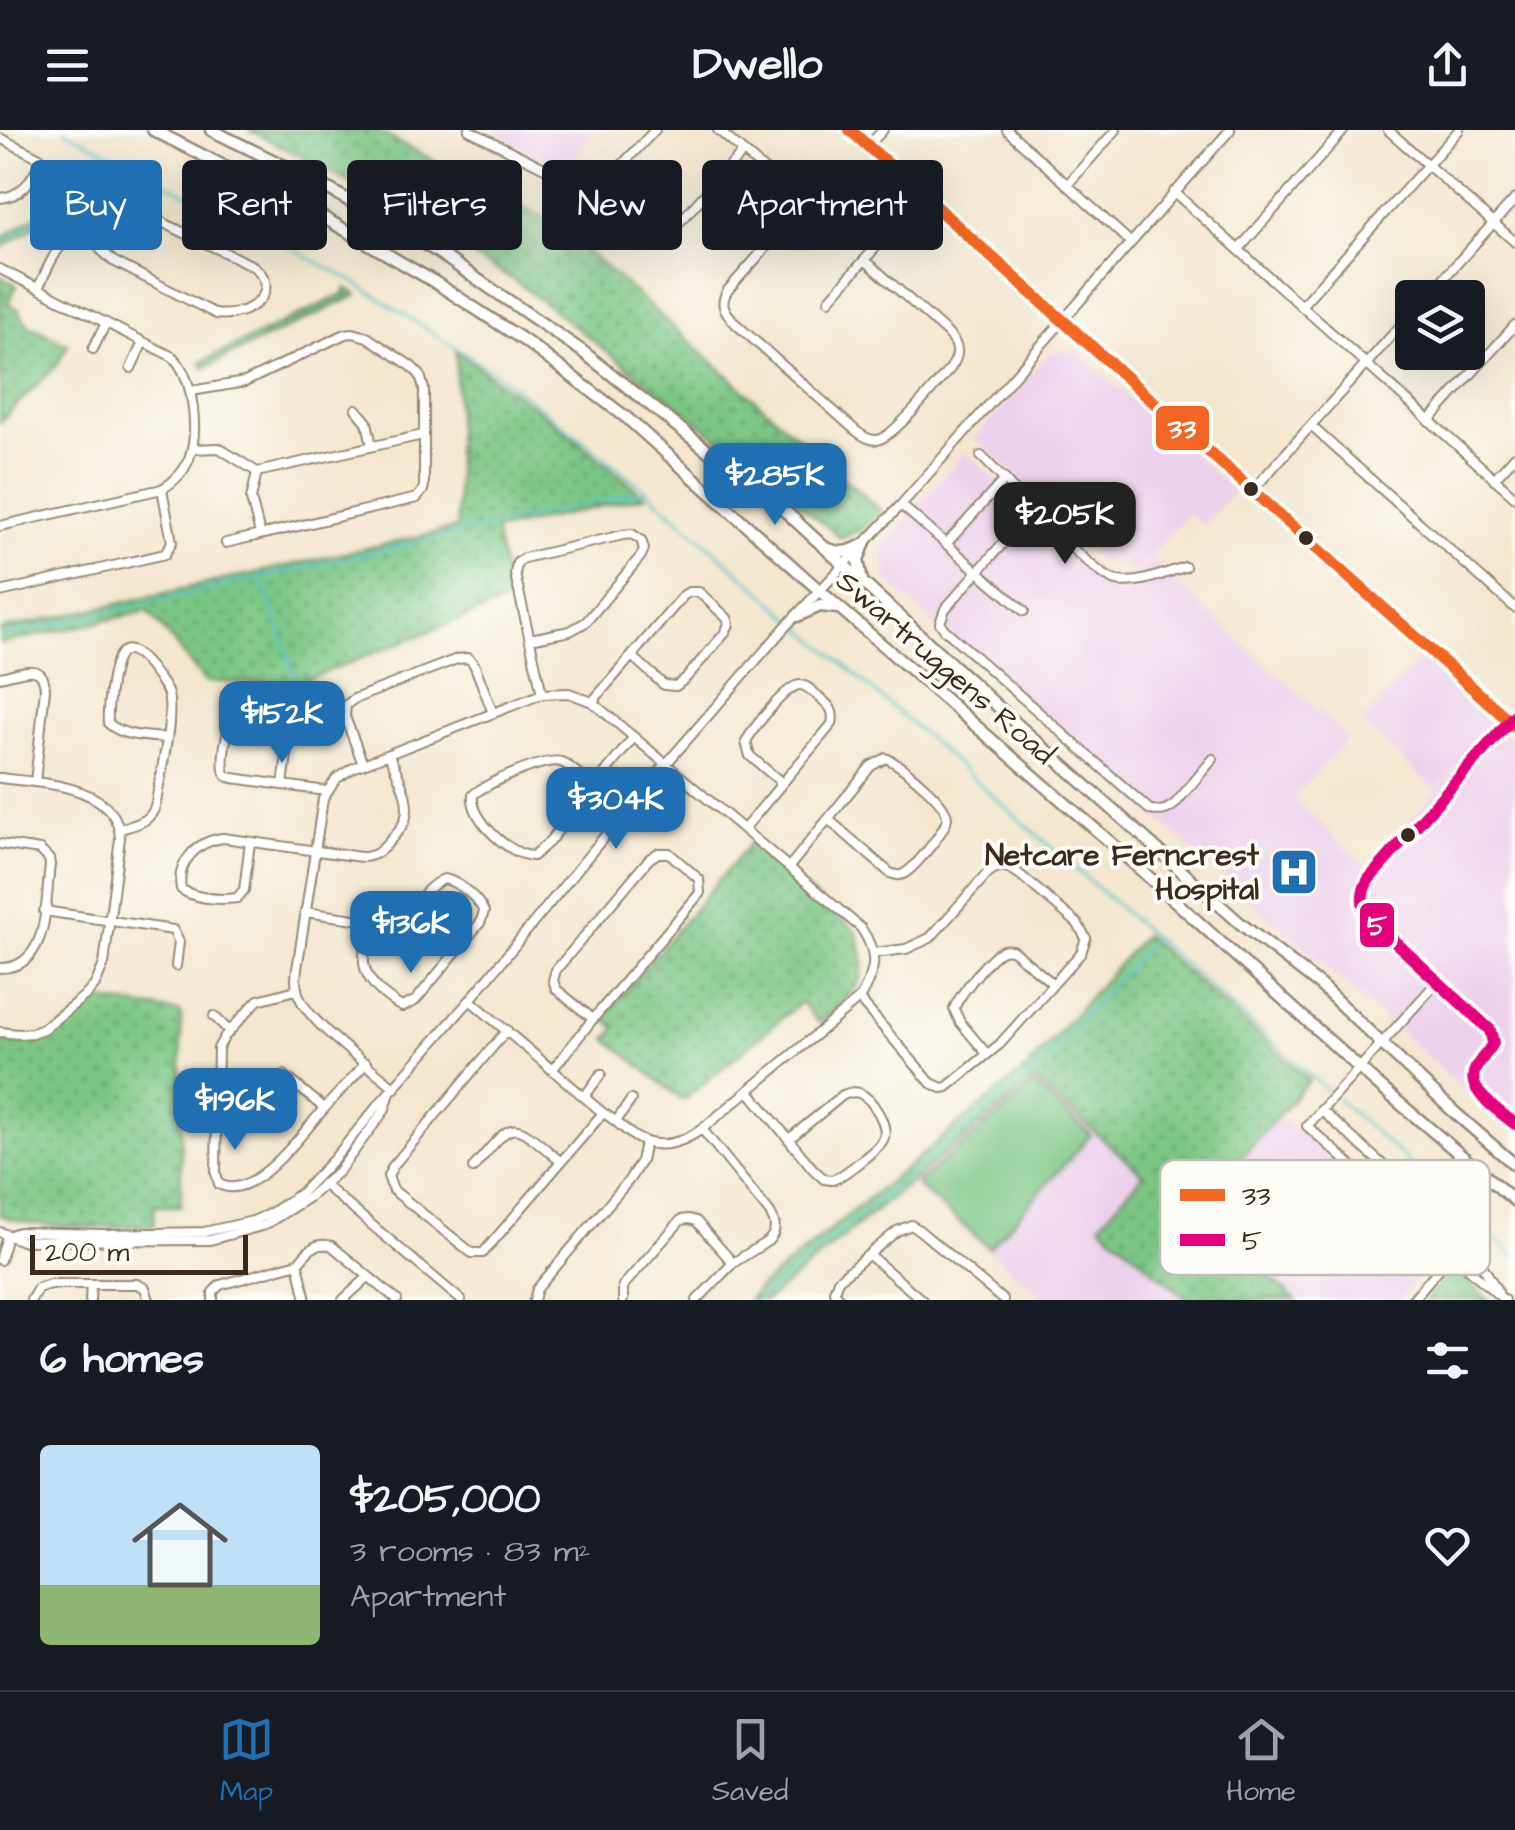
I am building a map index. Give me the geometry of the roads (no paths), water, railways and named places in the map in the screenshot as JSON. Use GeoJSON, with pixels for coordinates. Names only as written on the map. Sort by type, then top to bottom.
{"type":"FeatureCollection","features":[{"type":"Feature","properties":{"kind":"main road","name":"Swartruggens Road"},"geometry":{"type":"LineString","coordinates":[[154,130],[376,246],[524,342],[626,418],[1467,1160]]}},
{"type":"Feature","properties":{"kind":"main road","name":"Swartruggens Road"},"geometry":{"type":"LineString","coordinates":[[211,130],[376,215],[499,292],[582,350],[762,490],[863,586],[1241,924],[1321,986],[1515,1165]]}},
{"type":"Feature","properties":{"kind":"main road"},"geometry":{"type":"LineString","coordinates":[[823,546],[842,553],[864,544]]}},
{"type":"Feature","properties":{"kind":"main road"},"geometry":{"type":"LineString","coordinates":[[863,586],[858,560],[864,544]]}},
{"type":"Feature","properties":{"kind":"main road"},"geometry":{"type":"LineString","coordinates":[[797,616],[829,606],[848,614]]}},
{"type":"Feature","properties":{"kind":"main road","name":"Swartruggens Road"},"geometry":{"type":"LineString","coordinates":[[1490,1180],[1515,1201]]}},
{"type":"Feature","properties":{"kind":"street"},"geometry":{"type":"LineString","coordinates":[[469,130],[593,189],[602,186],[655,130]]}},
{"type":"Feature","properties":{"kind":"street"},"geometry":{"type":"LineString","coordinates":[[718,130],[790,192],[796,210],[728,290],[722,302],[724,311],[855,430],[869,439],[880,440],[894,432],[950,369],[958,353],[954,340],[865,260]]}},
{"type":"Feature","properties":{"kind":"street"},"geometry":{"type":"LineString","coordinates":[[850,130],[883,160]]}},
{"type":"Feature","properties":{"kind":"street"},"geometry":{"type":"LineString","coordinates":[[868,146],[883,130]]}},
{"type":"Feature","properties":{"kind":"street"},"geometry":{"type":"LineString","coordinates":[[1007,130],[1130,242]]}},
{"type":"Feature","properties":{"kind":"street"},"geometry":{"type":"LineString","coordinates":[[1068,184],[1116,130]]}},
{"type":"Feature","properties":{"kind":"street"},"geometry":{"type":"LineString","coordinates":[[4,1234],[174,1234],[229,1228],[253,1221],[301,1193],[470,1000],[666,764],[901,505],[1230,130]]}},
{"type":"Feature","properties":{"kind":"street"},"geometry":{"type":"LineString","coordinates":[[1238,249],[1344,130]]}},
{"type":"Feature","properties":{"kind":"street"},"geometry":{"type":"LineString","coordinates":[[1388,130],[1515,242]]}},
{"type":"Feature","properties":{"kind":"street"},"geometry":{"type":"LineString","coordinates":[[1300,306],[1459,130]]}},
{"type":"Feature","properties":{"kind":"street"},"geometry":{"type":"LineString","coordinates":[[0,138],[42,159],[23,189],[0,198]]}},
{"type":"Feature","properties":{"kind":"street"},"geometry":{"type":"LineString","coordinates":[[682,220],[743,152]]}},
{"type":"Feature","properties":{"kind":"street"},"geometry":{"type":"LineString","coordinates":[[1174,192],[1515,498]]}},
{"type":"Feature","properties":{"kind":"street"},"geometry":{"type":"LineString","coordinates":[[1442,280],[1515,199]]}},
{"type":"Feature","properties":{"kind":"street"},"geometry":{"type":"LineString","coordinates":[[120,209],[139,210],[253,266],[263,276],[262,296],[243,313],[216,314],[114,260],[100,250],[86,229],[120,209]]}},
{"type":"Feature","properties":{"kind":"street"},"geometry":{"type":"LineString","coordinates":[[943,214],[1513,721],[1378,869],[1363,888],[1363,906],[1368,916],[1490,1030],[1493,1043],[1473,1072],[1473,1082],[1478,1092],[1515,1124]]}},
{"type":"Feature","properties":{"kind":"street"},"geometry":{"type":"LineString","coordinates":[[38,288],[57,250]]}},
{"type":"Feature","properties":{"kind":"street"},"geometry":{"type":"LineString","coordinates":[[828,300],[874,250]]}},
{"type":"Feature","properties":{"kind":"street"},"geometry":{"type":"LineString","coordinates":[[0,268],[165,352],[180,364],[191,391],[193,416],[192,448],[184,469],[170,485],[0,526]]}},
{"type":"Feature","properties":{"kind":"street"},"geometry":{"type":"LineString","coordinates":[[93,349],[106,324]]}},
{"type":"Feature","properties":{"kind":"street"},"geometry":{"type":"LineString","coordinates":[[1429,421],[1515,325]]}},
{"type":"Feature","properties":{"kind":"street"},"geometry":{"type":"LineString","coordinates":[[1252,491],[1395,332]]}},
{"type":"Feature","properties":{"kind":"street"},"geometry":{"type":"LineString","coordinates":[[191,391],[245,382],[345,334],[360,334],[411,366],[424,381],[424,490],[417,498],[226,543]]}},
{"type":"Feature","properties":{"kind":"street"},"geometry":{"type":"LineString","coordinates":[[131,368],[143,342]]}},
{"type":"Feature","properties":{"kind":"street"},"geometry":{"type":"LineString","coordinates":[[356,409],[367,422],[372,446]]}},
{"type":"Feature","properties":{"kind":"street"},"geometry":{"type":"LineString","coordinates":[[1311,426],[1515,608]]}},
{"type":"Feature","properties":{"kind":"street"},"geometry":{"type":"LineString","coordinates":[[192,448],[220,448],[258,472],[423,435]]}},
{"type":"Feature","properties":{"kind":"street"},"geometry":{"type":"LineString","coordinates":[[981,456],[1075,550],[1112,580],[1140,580],[1185,568]]}},
{"type":"Feature","properties":{"kind":"street"},"geometry":{"type":"LineString","coordinates":[[1494,479],[1515,456]]}},
{"type":"Feature","properties":{"kind":"street"},"geometry":{"type":"LineString","coordinates":[[258,472],[251,499],[260,534]]}},
{"type":"Feature","properties":{"kind":"street"},"geometry":{"type":"LineString","coordinates":[[946,544],[1005,479]]}},
{"type":"Feature","properties":{"kind":"street"},"geometry":{"type":"LineString","coordinates":[[0,592],[165,554],[172,542],[162,489]]}},
{"type":"Feature","properties":{"kind":"street"},"geometry":{"type":"LineString","coordinates":[[901,505],[1024,611]]}},
{"type":"Feature","properties":{"kind":"street"},"geometry":{"type":"LineString","coordinates":[[1034,508],[945,609],[940,622],[944,629],[1150,810],[1167,810],[1175,804],[1213,760]]}},
{"type":"Feature","properties":{"kind":"street"},"geometry":{"type":"LineString","coordinates":[[530,639],[570,631],[586,622],[641,556],[641,540],[632,534],[623,535],[520,560],[515,566],[515,574],[542,694]]}},
{"type":"Feature","properties":{"kind":"street"},"geometry":{"type":"LineString","coordinates":[[592,702],[684,594],[704,595],[728,621],[725,632],[676,686],[664,686],[632,656]]}},
{"type":"Feature","properties":{"kind":"street"},"geometry":{"type":"LineString","coordinates":[[120,829],[143,822],[155,809],[166,738],[170,701],[138,654],[122,652],[114,667],[108,723],[129,734],[166,738]]}},
{"type":"Feature","properties":{"kind":"street"},"geometry":{"type":"LineString","coordinates":[[363,764],[344,717],[346,705],[457,658],[468,658],[474,664],[493,713]]}},
{"type":"Feature","properties":{"kind":"street"},"geometry":{"type":"LineString","coordinates":[[0,678],[32,670],[44,677],[46,689],[34,782]]}},
{"type":"Feature","properties":{"kind":"street"},"geometry":{"type":"LineString","coordinates":[[744,829],[830,728],[834,719],[829,704],[805,686],[786,691],[746,742],[750,756],[782,783]]}},
{"type":"Feature","properties":{"kind":"street"},"geometry":{"type":"LineString","coordinates":[[392,1090],[314,1020],[296,990],[326,791],[344,773],[363,764],[542,694],[569,692],[592,702],[861,928],[874,953],[869,982],[858,999],[702,1130],[675,1144],[645,1142],[626,1130],[470,1000]]}},
{"type":"Feature","properties":{"kind":"street"},"geometry":{"type":"LineString","coordinates":[[283,785],[287,742],[281,724],[270,718],[233,721],[223,758],[225,775],[233,778],[283,785],[326,791]]}},
{"type":"Feature","properties":{"kind":"street"},"geometry":{"type":"LineString","coordinates":[[592,786],[565,764],[553,761],[482,788],[473,795],[472,805],[478,817],[507,845],[522,855],[533,856],[549,842],[634,737]]}},
{"type":"Feature","properties":{"kind":"street"},"geometry":{"type":"LineString","coordinates":[[250,842],[244,890],[237,898],[204,897],[186,894],[181,889],[183,865],[198,848],[216,838],[250,842],[314,851],[368,857],[380,852],[407,814],[389,754]]}},
{"type":"Feature","properties":{"kind":"street"},"geometry":{"type":"LineString","coordinates":[[788,867],[871,766],[886,758],[939,801],[947,816],[946,825],[935,840],[907,872],[897,875],[828,819]]}},
{"type":"Feature","properties":{"kind":"street"},"geometry":{"type":"LineString","coordinates":[[0,778],[89,794],[110,812],[120,829],[100,976],[87,994],[43,1029],[20,1034],[0,1032]]}},
{"type":"Feature","properties":{"kind":"street"},"geometry":{"type":"LineString","coordinates":[[0,844],[40,850],[50,865],[36,950],[19,965],[0,968]]}},
{"type":"Feature","properties":{"kind":"street"},"geometry":{"type":"LineString","coordinates":[[552,1070],[700,892],[699,879],[669,853],[658,853],[649,859],[554,974],[556,988],[593,1019]]}},
{"type":"Feature","properties":{"kind":"street"},"geometry":{"type":"LineString","coordinates":[[858,999],[932,1084],[947,1087],[1000,1044],[1081,953],[1086,935],[1018,874],[1002,866],[987,874],[930,938],[918,946],[874,953]]}},
{"type":"Feature","properties":{"kind":"street"},"geometry":{"type":"LineString","coordinates":[[305,912],[369,922],[398,922],[434,883],[444,878],[480,903],[484,912],[480,923],[415,1001],[402,1007],[366,976],[369,922]]}},
{"type":"Feature","properties":{"kind":"street"},"geometry":{"type":"LineString","coordinates":[[44,911],[173,930],[178,938],[176,966]]}},
{"type":"Feature","properties":{"kind":"street"},"geometry":{"type":"LineString","coordinates":[[988,1054],[960,1022],[954,1009],[995,955],[1005,950],[1017,953],[1052,983]]}},
{"type":"Feature","properties":{"kind":"street"},"geometry":{"type":"LineString","coordinates":[[1344,1160],[1306,1126],[1438,981]]}},
{"type":"Feature","properties":{"kind":"street"},"geometry":{"type":"LineString","coordinates":[[296,990],[258,1000],[229,1031],[216,1054],[219,1184],[229,1188],[241,1186],[279,1161],[366,1063]]}},
{"type":"Feature","properties":{"kind":"street"},"geometry":{"type":"LineString","coordinates":[[214,1016],[229,1031]]}},
{"type":"Feature","properties":{"kind":"street"},"geometry":{"type":"LineString","coordinates":[[507,1030],[393,1166],[388,1176],[394,1190],[472,1254],[488,1250],[603,1112]]}},
{"type":"Feature","properties":{"kind":"street"},"geometry":{"type":"LineString","coordinates":[[585,1096],[601,1074]]}},
{"type":"Feature","properties":{"kind":"street"},"geometry":{"type":"LineString","coordinates":[[284,1075],[324,1108]]}},
{"type":"Feature","properties":{"kind":"street"},"geometry":{"type":"LineString","coordinates":[[4,1234],[22,1241],[63,1243],[210,1240],[265,1225],[339,1171],[384,1111],[392,1090]]}},
{"type":"Feature","properties":{"kind":"street"},"geometry":{"type":"LineString","coordinates":[[749,1091],[819,1176],[830,1180],[876,1148],[883,1139],[885,1125],[864,1096],[852,1092],[789,1138]]}},
{"type":"Feature","properties":{"kind":"street"},"geometry":{"type":"LineString","coordinates":[[617,1120],[631,1100]]}},
{"type":"Feature","properties":{"kind":"street"},"geometry":{"type":"LineString","coordinates":[[1321,1110],[1377,1160]]}},
{"type":"Feature","properties":{"kind":"street"},"geometry":{"type":"LineString","coordinates":[[217,1118],[240,1118]]}},
{"type":"Feature","properties":{"kind":"street"},"geometry":{"type":"LineString","coordinates":[[473,1168],[500,1136],[512,1129],[522,1130],[560,1162]]}},
{"type":"Feature","properties":{"kind":"street"},"geometry":{"type":"LineString","coordinates":[[697,1300],[734,1263],[773,1237],[776,1226],[702,1130]]}},
{"type":"Feature","properties":{"kind":"street"},"geometry":{"type":"LineString","coordinates":[[534,1300],[537,1289],[629,1180],[645,1142]]}},
{"type":"Feature","properties":{"kind":"street"},"geometry":{"type":"LineString","coordinates":[[316,1178],[449,1296],[461,1300]]}},
{"type":"Feature","properties":{"kind":"street"},"geometry":{"type":"LineString","coordinates":[[623,1300],[623,1286],[681,1220],[693,1220],[702,1226],[734,1263]]}},
{"type":"Feature","properties":{"kind":"street"},"geometry":{"type":"LineString","coordinates":[[840,1300],[834,1291],[838,1280],[903,1227],[914,1226],[1002,1300]]}},
{"type":"Feature","properties":{"kind":"street"},"geometry":{"type":"LineString","coordinates":[[0,1260],[4,1234]]}},
{"type":"Feature","properties":{"kind":"street"},"geometry":{"type":"LineString","coordinates":[[213,1300],[213,1292],[220,1285],[298,1263],[314,1246],[326,1244],[396,1300]]}},
{"type":"Feature","properties":{"kind":"street"},"geometry":{"type":"LineString","coordinates":[[869,1255],[922,1300]]}},
{"type":"Feature","properties":{"kind":"street"},"geometry":{"type":"LineString","coordinates":[[298,1263],[306,1300]]}},
{"type":"Feature","properties":{"kind":"street"},"geometry":{"type":"LineString","coordinates":[[1412,1300],[1434,1275]]}},
{"type":"Feature","properties":{"kind":"street"},"geometry":{"type":"LineString","coordinates":[[1475,1275],[1503,1299]]}},
{"type":"Feature","properties":{"kind":"street"},"geometry":{"type":"LineString","coordinates":[[1488,1275],[1503,1299]]}},
{"type":"Feature","properties":{"kind":"street"},"geometry":{"type":"LineString","coordinates":[[343,1300],[368,1277]]}},
{"type":"Feature","properties":{"kind":"street"},"geometry":{"type":"LineString","coordinates":[[31,1300],[44,1285],[91,1284],[141,1285],[149,1300]]}},
{"type":"Feature","properties":{"kind":"street"},"geometry":{"type":"LineString","coordinates":[[90,1300],[91,1284]]}},
{"type":"Feature","properties":{"kind":"waterway"},"geometry":{"type":"LineString","coordinates":[[65,130],[353,281],[508,382],[647,491],[1331,1094]]}},
{"type":"Feature","properties":{"kind":"waterway"},"geometry":{"type":"LineString","coordinates":[[0,244],[30,225]]}},
{"type":"Feature","properties":{"kind":"waterway"},"geometry":{"type":"LineString","coordinates":[[0,636],[647,491]]}},
{"type":"Feature","properties":{"kind":"waterway"},"geometry":{"type":"LineString","coordinates":[[262,580],[296,678]]}},
{"type":"Feature","properties":{"kind":"waterway"},"geometry":{"type":"LineString","coordinates":[[758,1300],[1037,1070],[1154,938]]}},
{"type":"Feature","properties":{"kind":"waterway"},"geometry":{"type":"LineString","coordinates":[[1337,1099],[1406,1160]]}},
{"type":"Feature","properties":{"kind":"waterway"},"geometry":{"type":"LineString","coordinates":[[1490,1234],[1515,1256]]}},
{"type":"Feature","properties":{"kind":"place","name":"Netcare Ferncrest Hospital"},"geometry":{"type":"Point","coordinates":[1294,872]}}]}
